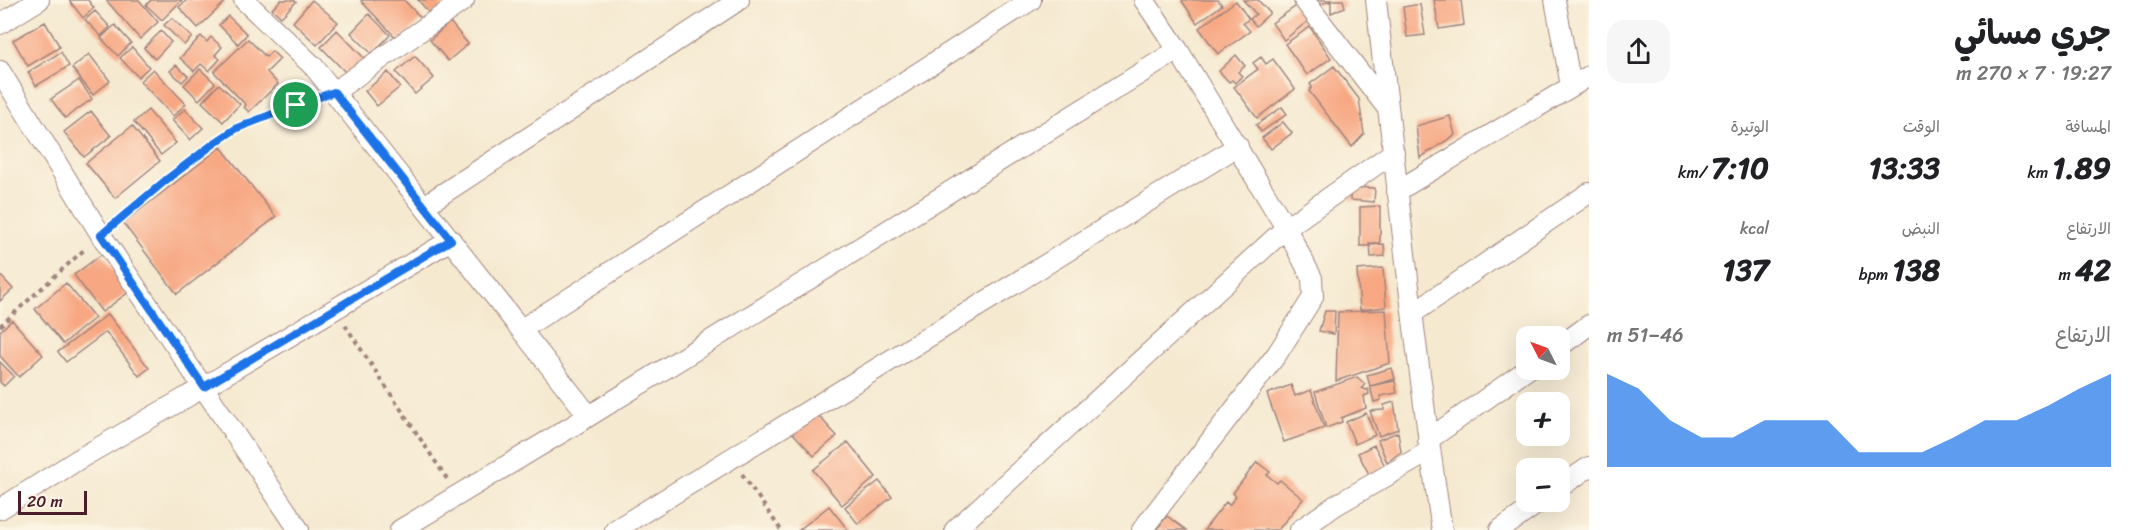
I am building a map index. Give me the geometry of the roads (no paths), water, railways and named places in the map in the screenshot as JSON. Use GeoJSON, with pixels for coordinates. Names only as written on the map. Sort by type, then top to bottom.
{"type":"FeatureCollection","features":[{"type":"Feature","properties":{"kind":"street"},"geometry":{"type":"LineString","coordinates":[[0,24],[39,0]]}},
{"type":"Feature","properties":{"kind":"street"},"geometry":{"type":"LineString","coordinates":[[244,0],[314,67],[589,416]]}},
{"type":"Feature","properties":{"kind":"street"},"geometry":{"type":"LineString","coordinates":[[334,92],[464,0]]}},
{"type":"Feature","properties":{"kind":"street"},"geometry":{"type":"LineString","coordinates":[[424,206],[739,0]]}},
{"type":"Feature","properties":{"kind":"street"},"geometry":{"type":"LineString","coordinates":[[522,329],[1031,0]]}},
{"type":"Feature","properties":{"kind":"street"},"geometry":{"type":"LineString","coordinates":[[1142,530],[1277,354],[1313,297],[1312,278],[1286,228],[1238,146],[1144,0]]}},
{"type":"Feature","properties":{"kind":"street"},"geometry":{"type":"LineString","coordinates":[[1304,0],[1388,108]]}},
{"type":"Feature","properties":{"kind":"street"},"geometry":{"type":"LineString","coordinates":[[1376,0],[1397,191],[1429,446],[1442,530]]}},
{"type":"Feature","properties":{"kind":"street"},"geometry":{"type":"LineString","coordinates":[[1555,0],[1571,86]]}},
{"type":"Feature","properties":{"kind":"street"},"geometry":{"type":"LineString","coordinates":[[400,530],[589,416],[1178,50]]}},
{"type":"Feature","properties":{"kind":"street"},"geometry":{"type":"LineString","coordinates":[[0,70],[101,235],[298,530]]}},
{"type":"Feature","properties":{"kind":"street"},"geometry":{"type":"LineString","coordinates":[[1397,191],[1589,76]]}},
{"type":"Feature","properties":{"kind":"street"},"geometry":{"type":"LineString","coordinates":[[615,530],[1238,146]]}},
{"type":"Feature","properties":{"kind":"street"},"geometry":{"type":"LineString","coordinates":[[955,530],[1286,228],[1394,152]]}},
{"type":"Feature","properties":{"kind":"street"},"geometry":{"type":"LineString","coordinates":[[1413,314],[1589,193]]}},
{"type":"Feature","properties":{"kind":"street"},"geometry":{"type":"LineString","coordinates":[[0,509],[79,459],[451,240]]}},
{"type":"Feature","properties":{"kind":"street"},"geometry":{"type":"LineString","coordinates":[[1570,339],[1589,325]]}},
{"type":"Feature","properties":{"kind":"street"},"geometry":{"type":"LineString","coordinates":[[1300,530],[1429,446],[1516,378]]}},
{"type":"Feature","properties":{"kind":"street"},"geometry":{"type":"LineString","coordinates":[[1570,480],[1589,467]]}},
{"type":"Feature","properties":{"kind":"street"},"geometry":{"type":"LineString","coordinates":[[1500,530],[1525,512]]}}]}
